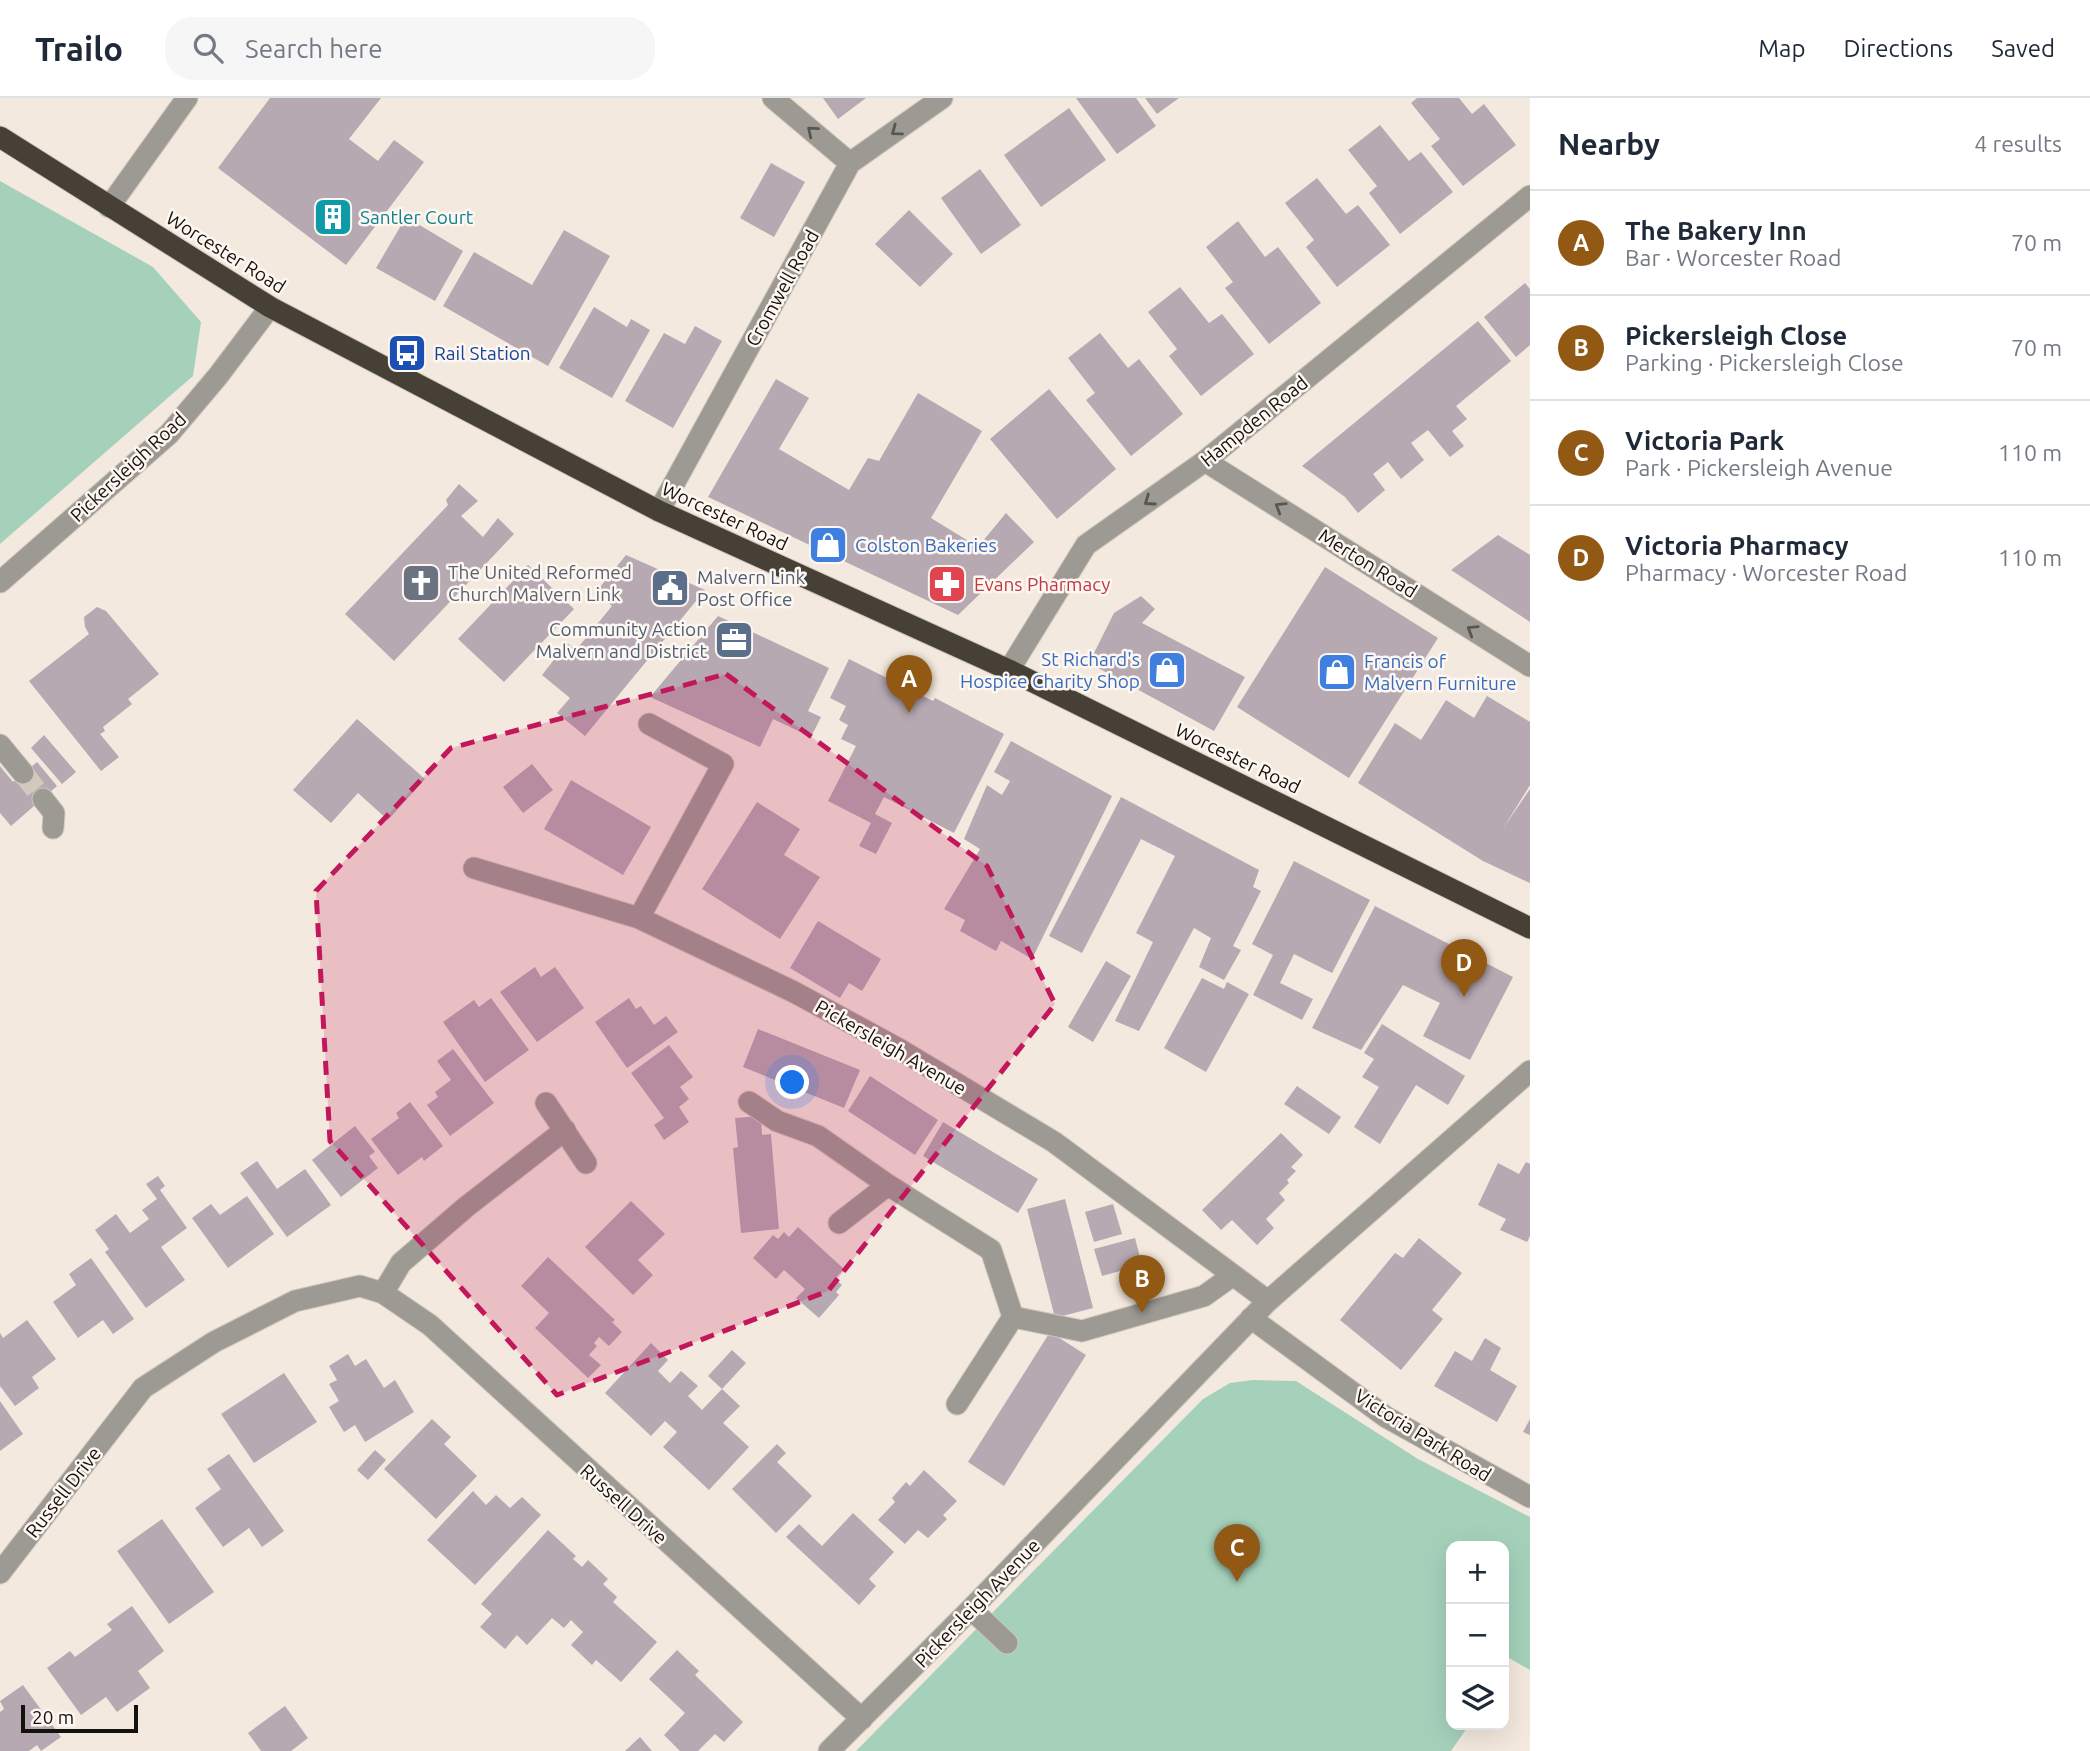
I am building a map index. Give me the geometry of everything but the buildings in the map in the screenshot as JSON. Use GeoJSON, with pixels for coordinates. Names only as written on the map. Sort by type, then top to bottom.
{"type":"FeatureCollection","features":[{"type":"Feature","properties":{"kind":"highway","name":"Worcester Road"},"geometry":{"type":"LineString","coordinates":[[0,137],[270,307],[659,511],[1009,670],[1530,928]]}},
{"type":"Feature","properties":{"kind":"street"},"geometry":{"type":"LineString","coordinates":[[109,207],[187,98]]}},
{"type":"Feature","properties":{"kind":"street"},"geometry":{"type":"LineString","coordinates":[[773,98],[850,163]]}},
{"type":"Feature","properties":{"kind":"street","name":"Cromwell Road"},"geometry":{"type":"LineString","coordinates":[[659,511],[850,163],[942,98]]}},
{"type":"Feature","properties":{"kind":"street","name":"Hampden Road"},"geometry":{"type":"LineString","coordinates":[[1009,670],[1086,545],[1205,461],[1530,196]]}},
{"type":"Feature","properties":{"kind":"street","name":"Pickersleigh Road"},"geometry":{"type":"LineString","coordinates":[[0,582],[169,434],[218,376],[270,307]]}},
{"type":"Feature","properties":{"kind":"street","name":"Merton Road"},"geometry":{"type":"LineString","coordinates":[[1205,461],[1530,666]]}},
{"type":"Feature","properties":{"kind":"street"},"geometry":{"type":"LineString","coordinates":[[639,918],[723,764],[649,723]]}},
{"type":"Feature","properties":{"kind":"street"},"geometry":{"type":"LineString","coordinates":[[0,744],[23,773]]}},
{"type":"Feature","properties":{"kind":"street"},"geometry":{"type":"LineString","coordinates":[[43,799],[54,813],[53,828]]}},
{"type":"Feature","properties":{"kind":"street","name":"Pickersleigh Avenue"},"geometry":{"type":"LineString","coordinates":[[474,868],[639,918],[794,992],[899,1049],[1042,1135],[1268,1301]]}},
{"type":"Feature","properties":{"kind":"street","name":"Pickersleigh Avenue"},"geometry":{"type":"LineString","coordinates":[[829,1751],[971,1609],[1268,1301],[1530,1071]]}},
{"type":"Feature","properties":{"kind":"street"},"geometry":{"type":"LineString","coordinates":[[750,1102],[778,1121],[818,1136],[888,1185],[991,1250],[1013,1317]]}},
{"type":"Feature","properties":{"kind":"street"},"geometry":{"type":"LineString","coordinates":[[546,1103],[586,1163]]}},
{"type":"Feature","properties":{"kind":"street"},"geometry":{"type":"LineString","coordinates":[[383,1293],[401,1262],[565,1130]]}},
{"type":"Feature","properties":{"kind":"street"},"geometry":{"type":"LineString","coordinates":[[839,1223],[888,1185]]}},
{"type":"Feature","properties":{"kind":"street"},"geometry":{"type":"LineString","coordinates":[[1013,1317],[1082,1331],[1204,1297],[1232,1276]]}},
{"type":"Feature","properties":{"kind":"street","name":"Russell Drive"},"geometry":{"type":"LineString","coordinates":[[0,1573],[143,1388],[214,1342],[295,1301],[360,1286],[383,1293],[430,1325],[862,1719]]}},
{"type":"Feature","properties":{"kind":"street"},"geometry":{"type":"LineString","coordinates":[[957,1405],[1013,1317]]}},
{"type":"Feature","properties":{"kind":"street","name":"Victoria Park Road"},"geometry":{"type":"LineString","coordinates":[[1251,1318],[1386,1417],[1530,1497]]}},
{"type":"Feature","properties":{"kind":"street"},"geometry":{"type":"LineString","coordinates":[[971,1609],[1007,1643]]}},
{"type":"Feature","properties":{"kind":"highlighted area"},"geometry":{"type":"Polygon","coordinates":[[[726,674],[987,866],[1055,1004],[828,1291],[557,1395],[330,1141],[316,891],[451,748],[726,674]]]}},
{"type":"Feature","properties":{"kind":"green space"},"geometry":{"type":"Polygon","coordinates":[[[0,181],[153,267],[201,322],[193,376],[0,544],[0,181]]]}},
{"type":"Feature","properties":{"kind":"green space"},"geometry":{"type":"Polygon","coordinates":[[[1253,1380],[1296,1381],[1418,1459],[1530,1517],[1530,1670],[1509,1658],[1509,1541],[1446,1541],[1446,1730],[1466,1730],[1451,1751],[856,1751],[1203,1399],[1230,1383],[1253,1380]]]}},
{"type":"Feature","properties":{"kind":"tunnel"},"geometry":{"type":"LineString","coordinates":[[23,773],[43,799]]}},
{"type":"Feature","properties":{"kind":"place","name":"Santler Court"},"geometry":{"type":"Point","coordinates":[333,217]}},
{"type":"Feature","properties":{"kind":"place","name":"Rail Station"},"geometry":{"type":"Point","coordinates":[407,353]}},
{"type":"Feature","properties":{"kind":"place","name":"Colston Bakeries"},"geometry":{"type":"Point","coordinates":[828,545]}},
{"type":"Feature","properties":{"kind":"place","name":"The United Reformed Church Malvern Link"},"geometry":{"type":"Point","coordinates":[421,583]}},
{"type":"Feature","properties":{"kind":"place","name":"Evans Pharmacy"},"geometry":{"type":"Point","coordinates":[947,584]}},
{"type":"Feature","properties":{"kind":"place","name":"Malvern Link Post Office"},"geometry":{"type":"Point","coordinates":[670,588]}},
{"type":"Feature","properties":{"kind":"place","name":"Community Action Malvern and District"},"geometry":{"type":"Point","coordinates":[734,640]}},
{"type":"Feature","properties":{"kind":"place","name":"St Richard's Hospice Charity Shop"},"geometry":{"type":"Point","coordinates":[1167,670]}},
{"type":"Feature","properties":{"kind":"place","name":"Francis of Malvern Furniture"},"geometry":{"type":"Point","coordinates":[1337,672]}},
{"type":"Feature","properties":{"kind":"place","name":"The Bakery Inn"},"geometry":{"type":"Point","coordinates":[909,713]}},
{"type":"Feature","properties":{"kind":"place","name":"Victoria Pharmacy"},"geometry":{"type":"Point","coordinates":[1464,997]}},
{"type":"Feature","properties":{"kind":"place","name":"Pickersleigh Close"},"geometry":{"type":"Point","coordinates":[1142,1313]}},
{"type":"Feature","properties":{"kind":"place","name":"Victoria Park"},"geometry":{"type":"Point","coordinates":[1237,1582]}}]}
